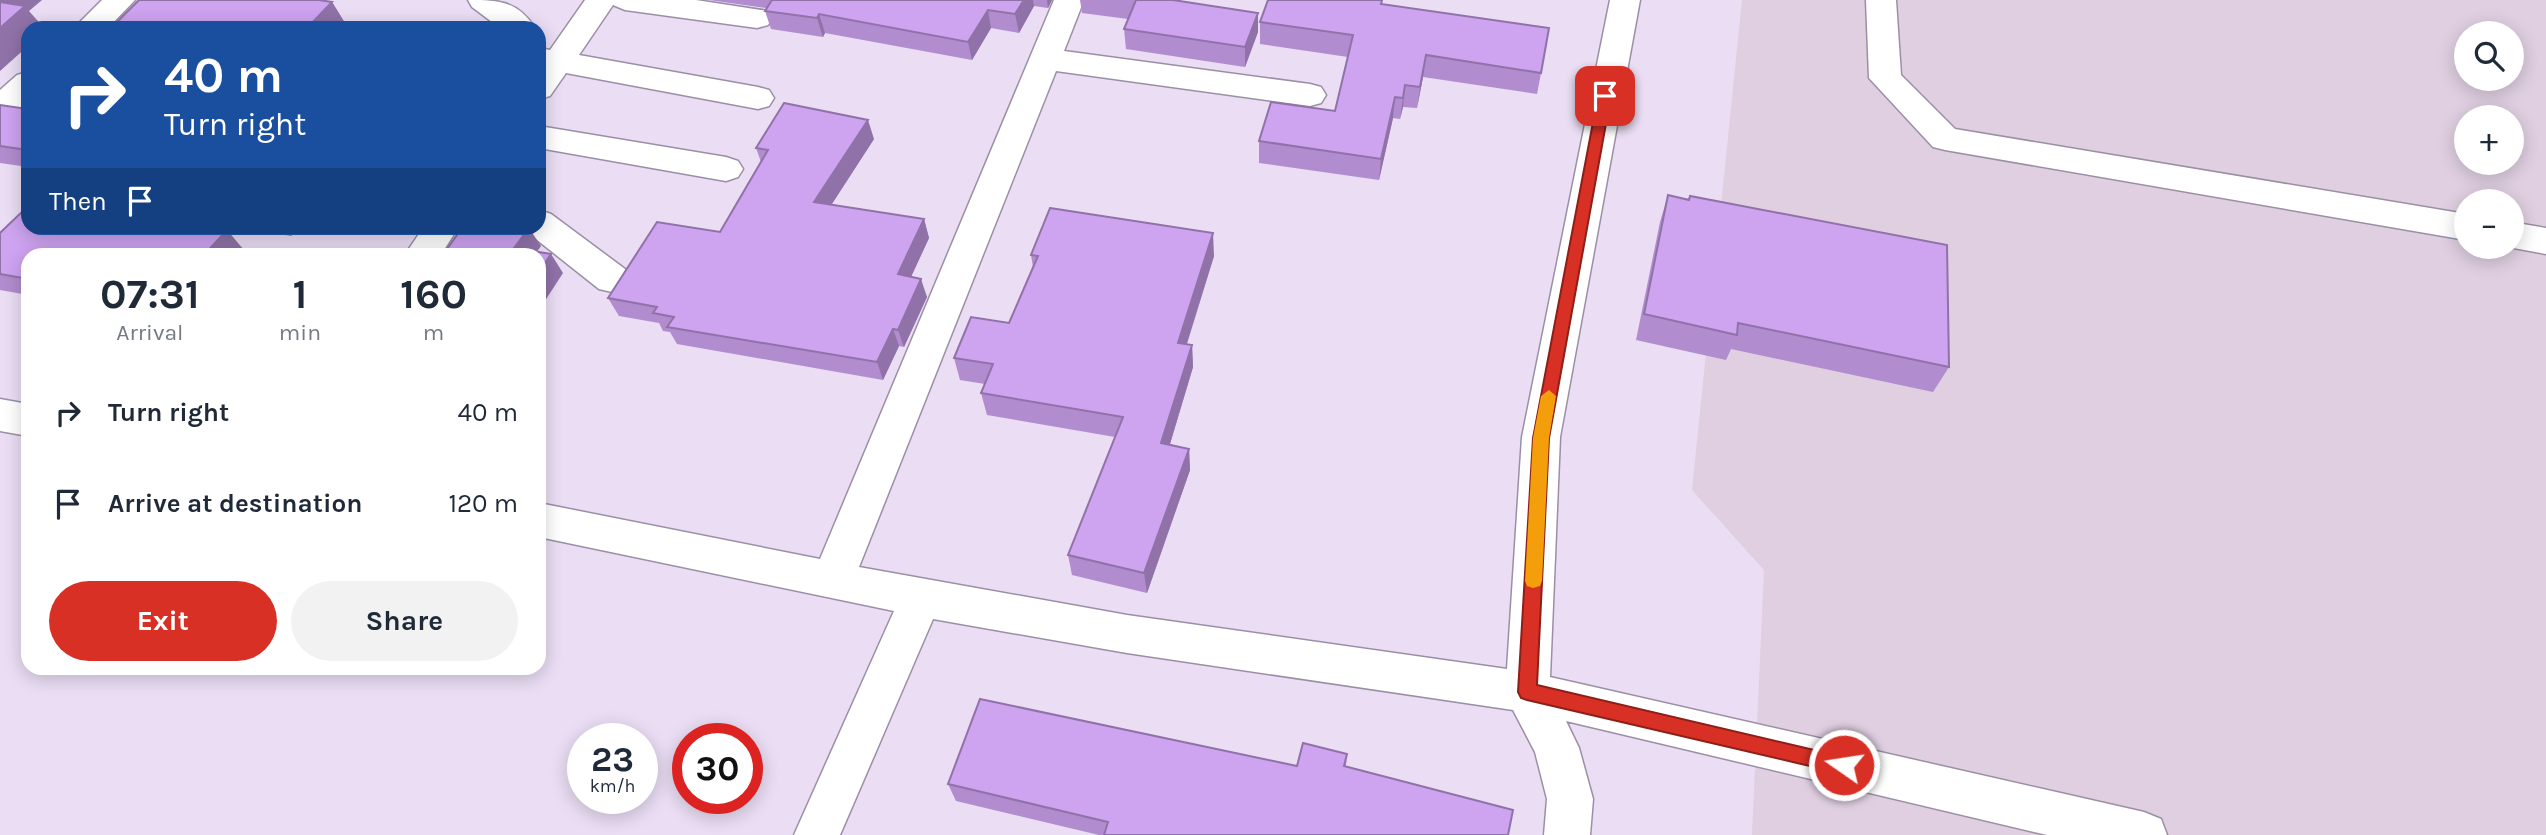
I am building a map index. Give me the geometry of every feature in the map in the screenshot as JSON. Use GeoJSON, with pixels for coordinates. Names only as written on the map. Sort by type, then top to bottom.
{"type":"FeatureCollection","features":[{"type":"Feature","properties":{"kind":"street"},"geometry":{"type":"LineString","coordinates":[[97,21],[120,0]]}},
{"type":"Feature","properties":{"kind":"street"},"geometry":{"type":"LineString","coordinates":[[483,0],[511,21]]}},
{"type":"Feature","properties":{"kind":"street"},"geometry":{"type":"LineString","coordinates":[[546,68],[552,50],[601,0]]}},
{"type":"Feature","properties":{"kind":"street"},"geometry":{"type":"LineString","coordinates":[[625,0],[757,18]]}},
{"type":"Feature","properties":{"kind":"street"},"geometry":{"type":"LineString","coordinates":[[833,579],[1069,0]]}},
{"type":"Feature","properties":{"kind":"street"},"geometry":{"type":"LineString","coordinates":[[1567,835],[1570,799],[1556,748],[1527,692],[1541,438],[1625,0]]}},
{"type":"Feature","properties":{"kind":"street"},"geometry":{"type":"LineString","coordinates":[[1881,0],[1885,78],[1945,139],[2454,225]]}},
{"type":"Feature","properties":{"kind":"street"},"geometry":{"type":"LineString","coordinates":[[552,50],[758,98]]}},
{"type":"Feature","properties":{"kind":"street"},"geometry":{"type":"LineString","coordinates":[[1045,59],[1310,95]]}},
{"type":"Feature","properties":{"kind":"street"},"geometry":{"type":"LineString","coordinates":[[0,108],[21,89]]}},
{"type":"Feature","properties":{"kind":"street"},"geometry":{"type":"LineString","coordinates":[[546,137],[726,169]]}},
{"type":"Feature","properties":{"kind":"street"},"geometry":{"type":"LineString","coordinates":[[546,228],[612,279]]}},
{"type":"Feature","properties":{"kind":"street"},"geometry":{"type":"LineString","coordinates":[[2524,237],[2546,241]]}},
{"type":"Feature","properties":{"kind":"street"},"geometry":{"type":"LineString","coordinates":[[0,415],[21,419]]}},
{"type":"Feature","properties":{"kind":"street"},"geometry":{"type":"LineString","coordinates":[[546,521],[921,598],[1127,634],[1527,692],[2144,835]]}},
{"type":"Feature","properties":{"kind":"street"},"geometry":{"type":"LineString","coordinates":[[817,835],[921,598]]}},
{"type":"Feature","properties":{"kind":"shaded area"},"geometry":{"type":"Polygon","coordinates":[[[1742,0],[2546,0],[2546,835],[1752,835],[1764,570],[1692,490],[1742,0]]]}},
{"type":"Feature","properties":{"kind":"building"},"geometry":{"type":"Polygon","coordinates":[[[139,0],[332,2],[314,21],[118,21],[139,0]]]}},
{"type":"Feature","properties":{"kind":"building"},"geometry":{"type":"Polygon","coordinates":[[[772,0],[1024,0],[1015,14],[988,10],[968,42],[819,14],[817,18],[765,11],[772,0]]]}},
{"type":"Feature","properties":{"kind":"building"},"geometry":{"type":"Polygon","coordinates":[[[1136,0],[1173,0],[1258,13],[1245,47],[1124,29],[1136,0]]]}},
{"type":"Feature","properties":{"kind":"building"},"geometry":{"type":"Polygon","coordinates":[[[1268,0],[1382,0],[1381,4],[1549,28],[1541,73],[1426,55],[1420,87],[1405,85],[1403,98],[1395,97],[1381,159],[1259,141],[1271,102],[1335,111],[1353,35],[1260,22],[1268,0]]]}},
{"type":"Feature","properties":{"kind":"building"},"geometry":{"type":"Polygon","coordinates":[[[0,2],[25,6],[0,28],[0,2]]]}},
{"type":"Feature","properties":{"kind":"building"},"geometry":{"type":"Polygon","coordinates":[[[784,103],[868,120],[814,202],[924,219],[898,274],[921,279],[898,330],[893,329],[877,362],[667,327],[674,317],[653,313],[657,307],[608,298],[657,222],[720,232],[768,150],[756,148],[784,103]]]}},
{"type":"Feature","properties":{"kind":"building"},"geometry":{"type":"Polygon","coordinates":[[[0,105],[21,108],[21,149],[0,146],[0,105]]]}},
{"type":"Feature","properties":{"kind":"building"},"geometry":{"type":"Polygon","coordinates":[[[1668,195],[1689,200],[1690,196],[1947,245],[1949,367],[1738,323],[1737,335],[1644,314],[1668,195]]]}},
{"type":"Feature","properties":{"kind":"building"},"geometry":{"type":"Polygon","coordinates":[[[1050,208],[1213,233],[1178,343],[1192,345],[1161,443],[1189,449],[1144,573],[1068,555],[1123,417],[981,393],[993,364],[954,358],[971,317],[1009,323],[1038,256],[1031,255],[1050,208]]]}},
{"type":"Feature","properties":{"kind":"building"},"geometry":{"type":"Polygon","coordinates":[[[21,213],[21,235],[222,235],[210,248],[21,248],[21,278],[0,274],[0,233],[21,213]]]}},
{"type":"Feature","properties":{"kind":"building"},"geometry":{"type":"Polygon","coordinates":[[[457,235],[524,235],[514,248],[448,248],[457,235]]]}},
{"type":"Feature","properties":{"kind":"building"},"geometry":{"type":"Polygon","coordinates":[[[980,699],[1297,766],[1303,743],[1347,754],[1344,766],[1513,810],[1508,835],[1104,835],[1108,822],[948,784],[980,699]]]}},
{"type":"Feature","properties":{"kind":"slow traffic"},"geometry":{"type":"LineString","coordinates":[[1533,581],[1541,438],[1549,396]]}},
{"type":"Feature","properties":{"kind":"route"},"geometry":{"type":"LineString","coordinates":[[1605,96],[1541,438],[1527,692],[1844,765]]}}]}
